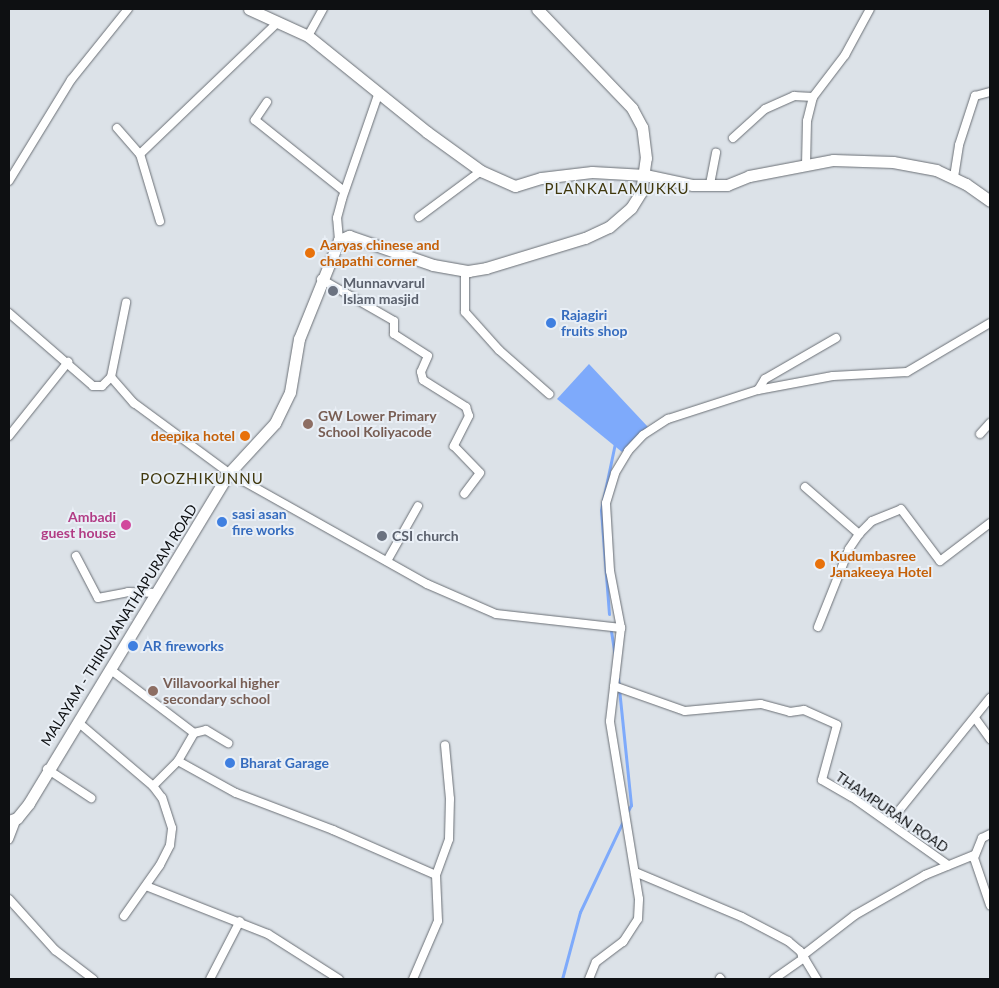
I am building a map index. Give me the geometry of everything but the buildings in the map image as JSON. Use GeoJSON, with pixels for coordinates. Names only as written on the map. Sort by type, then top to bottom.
{"type":"FeatureCollection","features":[{"type":"Feature","properties":{"kind":"main road"},"geometry":{"type":"LineString","coordinates":[[249,9],[308,36],[378,95],[481,171],[516,186],[541,178],[592,172],[645,175],[693,185],[727,185],[749,176],[833,160],[893,162],[936,170],[954,177],[990,201]]}},
{"type":"Feature","properties":{"kind":"main road"},"geometry":{"type":"LineString","coordinates":[[339,240],[349,236],[417,262],[465,270],[509,262],[585,238],[609,226],[636,200],[645,175],[642,127],[632,108],[537,9]]}},
{"type":"Feature","properties":{"kind":"main road","name":"MALAYAM - THIRUVANATHAPURAM ROAD"},"geometry":{"type":"LineString","coordinates":[[13,820],[79,723],[229,473],[274,423],[290,392],[299,339],[321,279],[339,240]]}},
{"type":"Feature","properties":{"kind":"street"},"geometry":{"type":"LineString","coordinates":[[9,181],[71,80],[128,9]]}},
{"type":"Feature","properties":{"kind":"street"},"geometry":{"type":"LineString","coordinates":[[308,36],[323,9]]}},
{"type":"Feature","properties":{"kind":"street"},"geometry":{"type":"LineString","coordinates":[[806,165],[807,121],[813,96],[845,55],[870,9]]}},
{"type":"Feature","properties":{"kind":"street"},"geometry":{"type":"LineString","coordinates":[[140,154],[277,23]]}},
{"type":"Feature","properties":{"kind":"street"},"geometry":{"type":"LineString","coordinates":[[954,177],[959,145],[975,96],[990,92]]}},
{"type":"Feature","properties":{"kind":"street"},"geometry":{"type":"LineString","coordinates":[[339,240],[337,218],[344,191],[378,95]]}},
{"type":"Feature","properties":{"kind":"street"},"geometry":{"type":"LineString","coordinates":[[732,138],[765,109],[794,96],[813,96]]}},
{"type":"Feature","properties":{"kind":"street"},"geometry":{"type":"LineString","coordinates":[[267,102],[255,120],[344,191]]}},
{"type":"Feature","properties":{"kind":"street"},"geometry":{"type":"LineString","coordinates":[[116,128],[140,154],[160,221]]}},
{"type":"Feature","properties":{"kind":"street"},"geometry":{"type":"LineString","coordinates":[[710,184],[716,153]]}},
{"type":"Feature","properties":{"kind":"street"},"geometry":{"type":"LineString","coordinates":[[420,217],[481,171]]}},
{"type":"Feature","properties":{"kind":"street"},"geometry":{"type":"LineString","coordinates":[[465,270],[465,312],[499,350],[549,394]]}},
{"type":"Feature","properties":{"kind":"street"},"geometry":{"type":"LineString","coordinates":[[321,279],[394,321],[394,334],[428,356],[421,372],[423,380],[466,407],[469,416],[454,446],[480,473],[464,494]]}},
{"type":"Feature","properties":{"kind":"street"},"geometry":{"type":"LineString","coordinates":[[9,312],[97,388],[111,377],[126,303]]}},
{"type":"Feature","properties":{"kind":"street"},"geometry":{"type":"LineString","coordinates":[[589,979],[596,962],[622,942],[638,919],[640,899],[620,767],[610,721],[621,628],[610,572],[606,503],[615,473],[628,451],[643,435],[668,420],[758,390],[833,376],[908,372],[990,323]]}},
{"type":"Feature","properties":{"kind":"street"},"geometry":{"type":"LineString","coordinates":[[758,390],[764,379],[836,338]]}},
{"type":"Feature","properties":{"kind":"street"},"geometry":{"type":"LineString","coordinates":[[9,436],[68,362]]}},
{"type":"Feature","properties":{"kind":"street"},"geometry":{"type":"LineString","coordinates":[[111,377],[134,403],[229,473],[387,561],[496,614],[621,628]]}},
{"type":"Feature","properties":{"kind":"street"},"geometry":{"type":"LineString","coordinates":[[980,434],[990,423]]}},
{"type":"Feature","properties":{"kind":"street"},"geometry":{"type":"LineString","coordinates":[[805,487],[859,534]]}},
{"type":"Feature","properties":{"kind":"street"},"geometry":{"type":"LineString","coordinates":[[387,561],[418,506]]}},
{"type":"Feature","properties":{"kind":"street"},"geometry":{"type":"LineString","coordinates":[[818,628],[840,567],[859,534],[872,521],[901,509],[940,561],[990,523]]}},
{"type":"Feature","properties":{"kind":"street"},"geometry":{"type":"LineString","coordinates":[[76,556],[98,598],[128,592],[157,593]]}},
{"type":"Feature","properties":{"kind":"street"},"geometry":{"type":"LineString","coordinates":[[111,670],[194,733]]}},
{"type":"Feature","properties":{"kind":"street","name":"THAMPURAN ROAD"},"geometry":{"type":"LineString","coordinates":[[615,686],[685,711],[761,704],[790,712],[804,710],[837,725],[822,780],[889,823],[948,865]]}},
{"type":"Feature","properties":{"kind":"street"},"geometry":{"type":"LineString","coordinates":[[889,823],[990,698]]}},
{"type":"Feature","properties":{"kind":"street"},"geometry":{"type":"LineString","coordinates":[[975,718],[990,739]]}},
{"type":"Feature","properties":{"kind":"street"},"geometry":{"type":"LineString","coordinates":[[79,723],[153,786],[162,798],[172,828],[170,845],[146,886],[124,916]]}},
{"type":"Feature","properties":{"kind":"street"},"geometry":{"type":"LineString","coordinates":[[153,786],[178,761],[194,733],[206,730],[228,743]]}},
{"type":"Feature","properties":{"kind":"street"},"geometry":{"type":"LineString","coordinates":[[413,979],[438,920],[436,875],[449,839],[450,799],[445,745]]}},
{"type":"Feature","properties":{"kind":"street"},"geometry":{"type":"LineString","coordinates":[[178,761],[236,793],[340,833],[436,875]]}},
{"type":"Feature","properties":{"kind":"street"},"geometry":{"type":"LineString","coordinates":[[47,769],[91,798]]}},
{"type":"Feature","properties":{"kind":"street"},"geometry":{"type":"LineString","coordinates":[[9,839],[13,820]]}},
{"type":"Feature","properties":{"kind":"street"},"geometry":{"type":"LineString","coordinates":[[990,834],[982,838],[974,855],[990,905]]}},
{"type":"Feature","properties":{"kind":"street"},"geometry":{"type":"LineString","coordinates":[[774,979],[855,915],[948,865],[974,855]]}},
{"type":"Feature","properties":{"kind":"street"},"geometry":{"type":"LineString","coordinates":[[635,872],[742,917],[788,941],[803,957],[817,979]]}},
{"type":"Feature","properties":{"kind":"street"},"geometry":{"type":"LineString","coordinates":[[146,886],[240,921],[290,945],[339,979]]}},
{"type":"Feature","properties":{"kind":"street"},"geometry":{"type":"LineString","coordinates":[[9,899],[55,950],[93,979]]}},
{"type":"Feature","properties":{"kind":"street"},"geometry":{"type":"LineString","coordinates":[[210,979],[240,921]]}},
{"type":"Feature","properties":{"kind":"water"},"geometry":{"type":"Polygon","coordinates":[[[589,364],[648,427],[622,452],[557,399],[589,364]]]}},
{"type":"Feature","properties":{"kind":"waterway"},"geometry":{"type":"LineString","coordinates":[[609,614],[601,510],[615,443]]}},
{"type":"Feature","properties":{"kind":"waterway"},"geometry":{"type":"LineString","coordinates":[[611,631],[615,656]]}},
{"type":"Feature","properties":{"kind":"waterway"},"geometry":{"type":"LineString","coordinates":[[618,679],[631,805],[626,814]]}},
{"type":"Feature","properties":{"kind":"waterway"},"geometry":{"type":"LineString","coordinates":[[562,979],[580,912],[624,819]]}},
{"type":"Feature","properties":{"kind":"place","name":"Aaryas chinese and chapathi corner"},"geometry":{"type":"Point","coordinates":[310,253]}},
{"type":"Feature","properties":{"kind":"place","name":"Munnavvarul Islam masjid"},"geometry":{"type":"Point","coordinates":[333,291]}},
{"type":"Feature","properties":{"kind":"place","name":"Rajagiri fruits shop"},"geometry":{"type":"Point","coordinates":[551,323]}},
{"type":"Feature","properties":{"kind":"place","name":"GW Lower Primary School Koliyacode"},"geometry":{"type":"Point","coordinates":[308,424]}},
{"type":"Feature","properties":{"kind":"place","name":"deepika hotel"},"geometry":{"type":"Point","coordinates":[245,436]}},
{"type":"Feature","properties":{"kind":"place","name":"sasi asan fire works"},"geometry":{"type":"Point","coordinates":[222,522]}},
{"type":"Feature","properties":{"kind":"place","name":"Ambadi guest house"},"geometry":{"type":"Point","coordinates":[126,525]}},
{"type":"Feature","properties":{"kind":"place","name":"CSI church"},"geometry":{"type":"Point","coordinates":[382,536]}},
{"type":"Feature","properties":{"kind":"place","name":"Kudumbasree Janakeeya Hotel"},"geometry":{"type":"Point","coordinates":[820,564]}},
{"type":"Feature","properties":{"kind":"place","name":"AR fireworks"},"geometry":{"type":"Point","coordinates":[133,646]}},
{"type":"Feature","properties":{"kind":"place","name":"Villavoorkal higher secondary school"},"geometry":{"type":"Point","coordinates":[153,691]}},
{"type":"Feature","properties":{"kind":"place","name":"Bharat Garage"},"geometry":{"type":"Point","coordinates":[230,763]}},
{"type":"Feature","properties":{"kind":"district","name":"PLANKALAMUKKU"},"geometry":{"type":"Point","coordinates":[617,189]}},
{"type":"Feature","properties":{"kind":"district","name":"POOZHIKUNNU"},"geometry":{"type":"Point","coordinates":[202,479]}}]}
